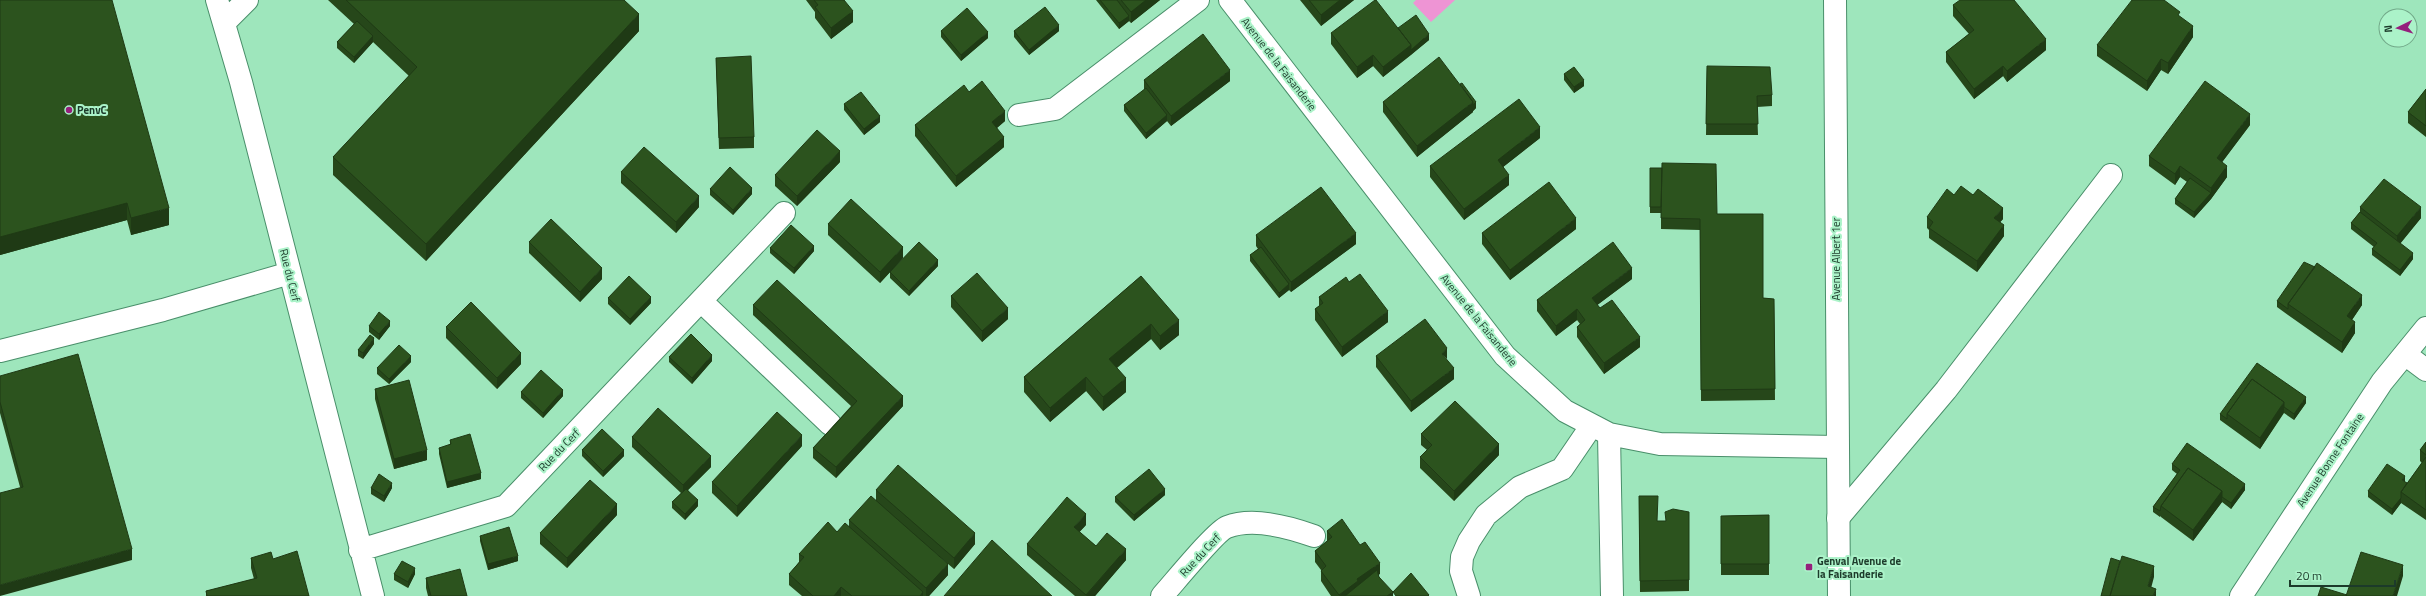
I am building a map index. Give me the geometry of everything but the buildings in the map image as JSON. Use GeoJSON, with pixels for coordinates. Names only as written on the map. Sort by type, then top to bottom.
{"type":"FeatureCollection","features":[{"type":"Feature","properties":{"kind":"street","name":"Rue du Cerf"},"geometry":{"type":"LineString","coordinates":[[218,0],[373,596]]}},
{"type":"Feature","properties":{"kind":"street"},"geometry":{"type":"LineString","coordinates":[[224,23],[247,0]]}},
{"type":"Feature","properties":{"kind":"street"},"geometry":{"type":"LineString","coordinates":[[1019,115],[1054,109],[1198,0]]}},
{"type":"Feature","properties":{"kind":"street","name":"Avenue de la Faisanderie"},"geometry":{"type":"LineString","coordinates":[[1230,0],[1505,356],[1565,412],[1600,429],[1660,444],[1837,447]]}},
{"type":"Feature","properties":{"kind":"street","name":"Avenue Albert 1er"},"geometry":{"type":"LineString","coordinates":[[1835,0],[1839,596]]}},
{"type":"Feature","properties":{"kind":"street"},"geometry":{"type":"LineString","coordinates":[[1838,518],[1946,390],[2111,175]]}},
{"type":"Feature","properties":{"kind":"street","name":"Rue du Cerf"},"geometry":{"type":"LineString","coordinates":[[360,550],[506,506],[784,213]]}},
{"type":"Feature","properties":{"kind":"street"},"geometry":{"type":"LineString","coordinates":[[0,351],[163,310],[290,273]]}},
{"type":"Feature","properties":{"kind":"street"},"geometry":{"type":"LineString","coordinates":[[701,301],[830,424]]}},
{"type":"Feature","properties":{"kind":"street","name":"Avenue Bonne Fontaine"},"geometry":{"type":"LineString","coordinates":[[2241,596],[2382,382],[2406,355],[2426,328]]}},
{"type":"Feature","properties":{"kind":"street"},"geometry":{"type":"LineString","coordinates":[[2406,355],[2426,370]]}},
{"type":"Feature","properties":{"kind":"street"},"geometry":{"type":"LineString","coordinates":[[1469,596],[1461,571],[1462,557],[1469,541],[1486,515],[1520,488],[1562,469],[1600,429]]}},
{"type":"Feature","properties":{"kind":"street"},"geometry":{"type":"LineString","coordinates":[[1600,429],[1612,596]]}},
{"type":"Feature","properties":{"kind":"street","name":"Rue du Cerf"},"geometry":{"type":"LineString","coordinates":[[1162,596],[1226,527],[1244,525],[1276,525],[1314,536]]}},
{"type":"Feature","properties":{"kind":"shaded area"},"geometry":{"type":"Polygon","coordinates":[[[1416,0],[1455,0],[1431,22],[1413,3],[1416,0]]]}},
{"type":"Feature","properties":{"kind":"place","name":"PenvC"},"geometry":{"type":"Point","coordinates":[69,110]}},
{"type":"Feature","properties":{"kind":"place","name":"Genval Avenue de la Faisanderie"},"geometry":{"type":"Point","coordinates":[1809,567]}}]}
